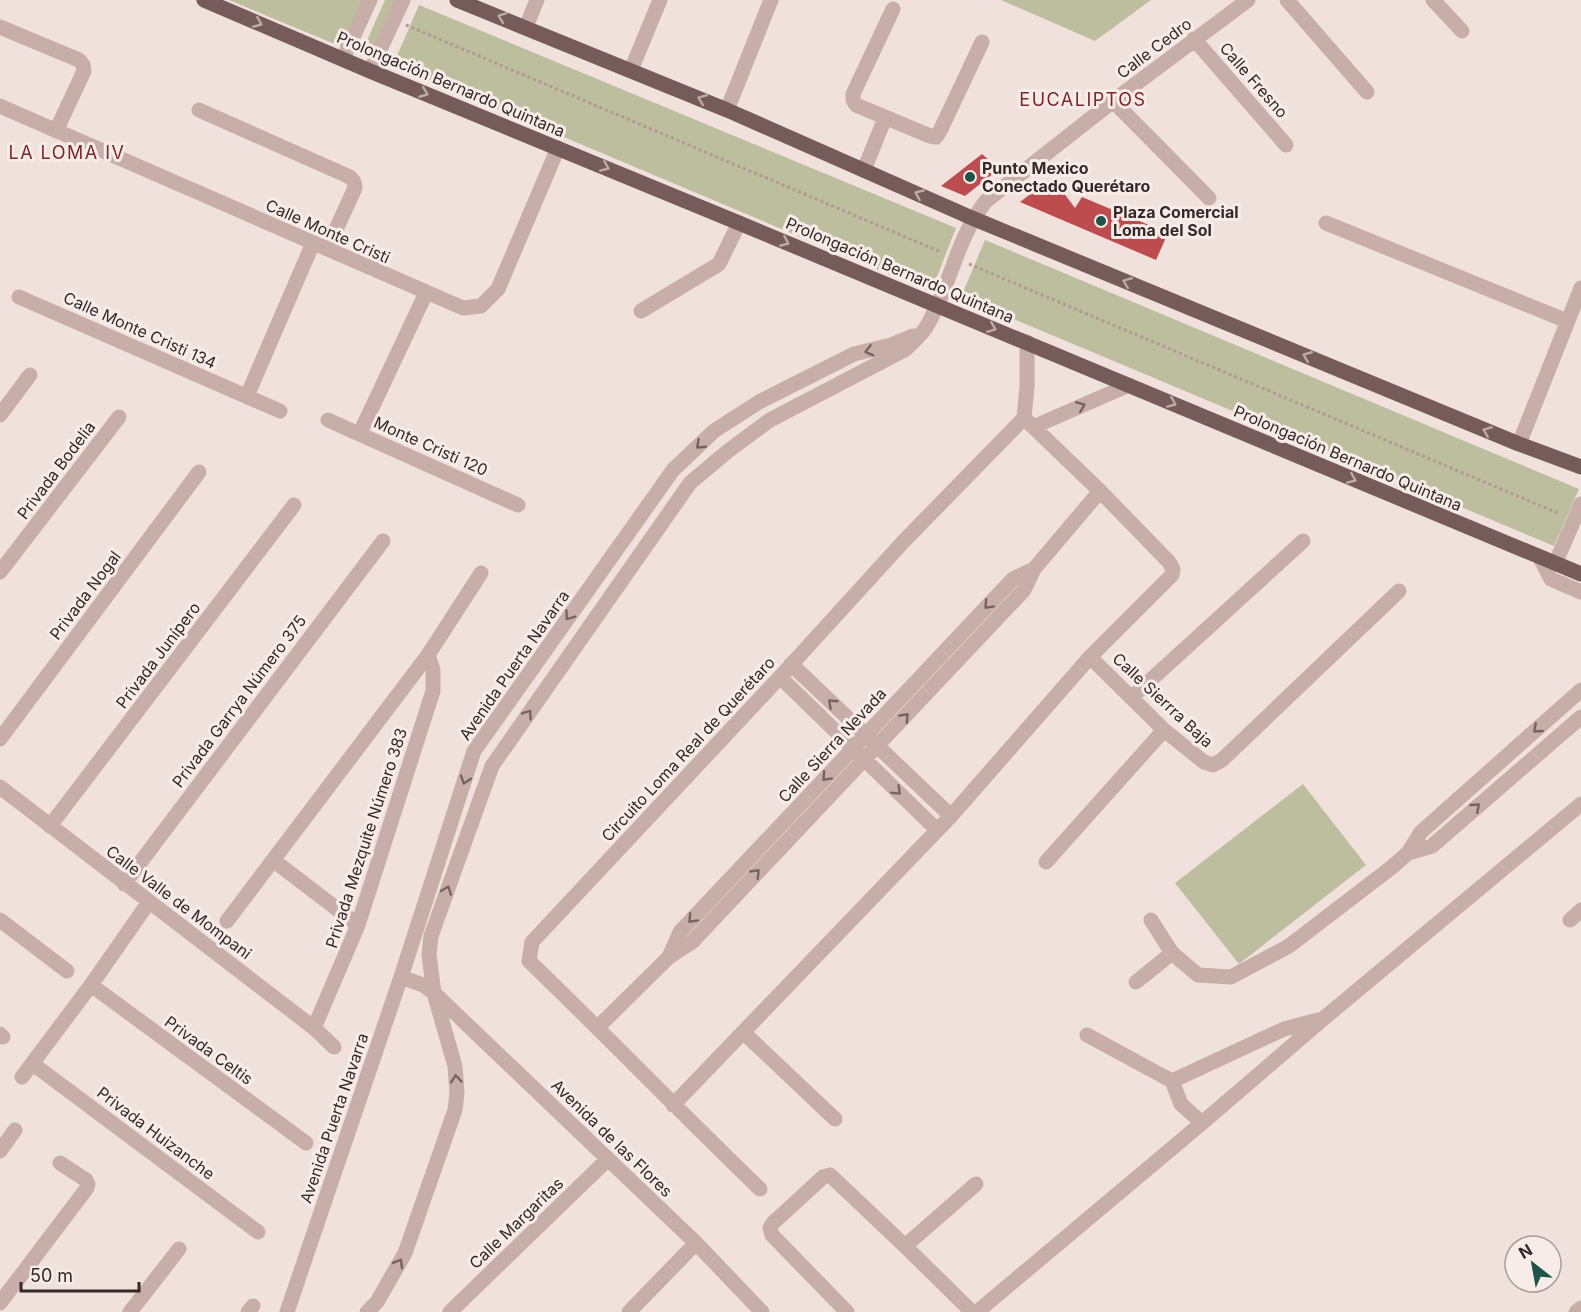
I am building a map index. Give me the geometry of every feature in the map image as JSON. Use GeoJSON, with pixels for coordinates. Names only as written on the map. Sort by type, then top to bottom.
{"type":"FeatureCollection","features":[{"type":"Feature","properties":{"kind":"main road","name":"Prolongación Bernardo Quintana"},"geometry":{"type":"LineString","coordinates":[[204,0],[1581,574]]}},
{"type":"Feature","properties":{"kind":"main road"},"geometry":{"type":"LineString","coordinates":[[457,0],[727,110],[972,218],[1519,444],[1581,467]]}},
{"type":"Feature","properties":{"kind":"street"},"geometry":{"type":"LineString","coordinates":[[343,58],[369,0]]}},
{"type":"Feature","properties":{"kind":"street"},"geometry":{"type":"LineString","coordinates":[[370,71],[403,0]]}},
{"type":"Feature","properties":{"kind":"street"},"geometry":{"type":"LineString","coordinates":[[526,27],[537,0]]}},
{"type":"Feature","properties":{"kind":"street"},"geometry":{"type":"LineString","coordinates":[[631,70],[660,0]]}},
{"type":"Feature","properties":{"kind":"street"},"geometry":{"type":"LineString","coordinates":[[727,110],[771,0]]}},
{"type":"Feature","properties":{"kind":"street","name":"Calle Cedro"},"geometry":{"type":"LineString","coordinates":[[972,218],[986,201],[1113,101],[1248,0]]}},
{"type":"Feature","properties":{"kind":"street"},"geometry":{"type":"LineString","coordinates":[[1287,0],[1367,92]]}},
{"type":"Feature","properties":{"kind":"street"},"geometry":{"type":"LineString","coordinates":[[1433,0],[1462,31]]}},
{"type":"Feature","properties":{"kind":"street"},"geometry":{"type":"LineString","coordinates":[[892,9],[853,94],[853,100],[856,105],[930,136],[936,137],[982,42]]}},
{"type":"Feature","properties":{"kind":"street"},"geometry":{"type":"LineString","coordinates":[[0,27],[79,60],[83,65],[84,70],[56,131]]}},
{"type":"Feature","properties":{"kind":"street","name":"Calle Fresno"},"geometry":{"type":"LineString","coordinates":[[1194,39],[1287,145]]}},
{"type":"Feature","properties":{"kind":"street"},"geometry":{"type":"LineString","coordinates":[[1113,101],[1209,198]]}},
{"type":"Feature","properties":{"kind":"street","name":"Calle Monte Cristi"},"geometry":{"type":"LineString","coordinates":[[0,106],[463,308],[481,306],[498,290],[558,148]]}},
{"type":"Feature","properties":{"kind":"street"},"geometry":{"type":"LineString","coordinates":[[199,110],[350,177],[354,182],[355,188],[320,246],[247,396]]}},
{"type":"Feature","properties":{"kind":"street"},"geometry":{"type":"LineString","coordinates":[[864,170],[885,117]]}},
{"type":"Feature","properties":{"kind":"street"},"geometry":{"type":"LineString","coordinates":[[377,1309],[405,1253],[455,1110],[457,1093],[455,1066],[434,993],[429,955],[431,936],[492,766],[690,483],[770,420],[906,349],[924,331],[938,306],[972,218]]}},
{"type":"Feature","properties":{"kind":"street"},"geometry":{"type":"LineString","coordinates":[[641,311],[719,264],[740,223]]}},
{"type":"Feature","properties":{"kind":"street"},"geometry":{"type":"LineString","coordinates":[[1326,223],[1567,321]]}},
{"type":"Feature","properties":{"kind":"street"},"geometry":{"type":"LineString","coordinates":[[1519,444],[1581,288]]}},
{"type":"Feature","properties":{"kind":"street"},"geometry":{"type":"LineString","coordinates":[[360,433],[426,293]]}},
{"type":"Feature","properties":{"kind":"street","name":"Calle Monte Cristi 134"},"geometry":{"type":"LineString","coordinates":[[19,297],[280,411]]}},
{"type":"Feature","properties":{"kind":"street","name":"Avenida Puerta Navarra"},"geometry":{"type":"LineString","coordinates":[[287,1312],[401,977],[474,751],[673,470],[714,432],[759,402],[854,354],[891,345],[924,331]]}},
{"type":"Feature","properties":{"kind":"street"},"geometry":{"type":"LineString","coordinates":[[673,1105],[951,816],[1090,657],[1172,575],[1173,569],[1169,562],[1028,422],[1027,342]]}},
{"type":"Feature","properties":{"kind":"street"},"geometry":{"type":"LineString","coordinates":[[0,415],[30,375]]}},
{"type":"Feature","properties":{"kind":"street","name":"Circuito Loma Real de Querétaro"},"geometry":{"type":"LineString","coordinates":[[760,1189],[529,961],[532,942],[903,542],[1028,422],[1129,385]]}},
{"type":"Feature","properties":{"kind":"street","name":"Privada Bodelia"},"geometry":{"type":"LineString","coordinates":[[0,572],[119,417]]}},
{"type":"Feature","properties":{"kind":"street","name":"Monte Cristi 120"},"geometry":{"type":"LineString","coordinates":[[328,420],[518,505]]}},
{"type":"Feature","properties":{"kind":"street","name":"Privada Nogal"},"geometry":{"type":"LineString","coordinates":[[0,739],[199,472]]}},
{"type":"Feature","properties":{"kind":"street","name":"Calle Sierra Nevada"},"geometry":{"type":"LineString","coordinates":[[598,1027],[669,957],[692,942],[1024,590],[1034,569],[1100,491]]}},
{"type":"Feature","properties":{"kind":"street"},"geometry":{"type":"LineString","coordinates":[[1555,564],[1581,504]]}},
{"type":"Feature","properties":{"kind":"street","name":"Privada Junípero"},"geometry":{"type":"LineString","coordinates":[[50,826],[294,505]]}},
{"type":"Feature","properties":{"kind":"street","name":"Privada Garrya Número 375"},"geometry":{"type":"LineString","coordinates":[[124,884],[383,540]]}},
{"type":"Feature","properties":{"kind":"street"},"geometry":{"type":"LineString","coordinates":[[1132,697],[1303,542]]}},
{"type":"Feature","properties":{"kind":"street"},"geometry":{"type":"LineString","coordinates":[[1540,558],[1551,579],[1581,592]]}},
{"type":"Feature","properties":{"kind":"street","name":"Calle Sierra Nevada"},"geometry":{"type":"LineString","coordinates":[[669,957],[680,932],[1013,579],[1034,569]]}},
{"type":"Feature","properties":{"kind":"street","name":"Privada Mezquite Número 383"},"geometry":{"type":"LineString","coordinates":[[227,921],[428,655],[481,573]]}},
{"type":"Feature","properties":{"kind":"street"},"geometry":{"type":"LineString","coordinates":[[593,583],[611,595]]}},
{"type":"Feature","properties":{"kind":"street","name":"Calle Sierrra Baja"},"geometry":{"type":"LineString","coordinates":[[1090,657],[1164,730],[1204,762],[1213,765],[1230,752],[1400,591]]}},
{"type":"Feature","properties":{"kind":"street","name":"Privada Mezquite Número 383"},"geometry":{"type":"LineString","coordinates":[[314,1028],[358,926],[433,691],[433,670],[428,655]]}},
{"type":"Feature","properties":{"kind":"street"},"geometry":{"type":"LineString","coordinates":[[791,664],[951,816]]}},
{"type":"Feature","properties":{"kind":"street"},"geometry":{"type":"LineString","coordinates":[[780,677],[937,830]]}},
{"type":"Feature","properties":{"kind":"street"},"geometry":{"type":"LineString","coordinates":[[1151,920],[1172,953],[1198,975],[1231,977],[1289,946],[1408,853],[1421,832],[1581,690]]}},
{"type":"Feature","properties":{"kind":"street"},"geometry":{"type":"LineString","coordinates":[[1408,853],[1432,846],[1581,717]]}},
{"type":"Feature","properties":{"kind":"street"},"geometry":{"type":"LineString","coordinates":[[1046,862],[1164,730]]}},
{"type":"Feature","properties":{"kind":"street","name":"Calle Valle de Mompani"},"geometry":{"type":"LineString","coordinates":[[0,787],[314,1028],[334,1047]]}},
{"type":"Feature","properties":{"kind":"street"},"geometry":{"type":"LineString","coordinates":[[977,1312],[1581,804]]}},
{"type":"Feature","properties":{"kind":"street"},"geometry":{"type":"LineString","coordinates":[[1421,832],[1432,846]]}},
{"type":"Feature","properties":{"kind":"street"},"geometry":{"type":"LineString","coordinates":[[273,860],[358,926]]}},
{"type":"Feature","properties":{"kind":"street"},"geometry":{"type":"LineString","coordinates":[[22,1077],[91,985],[149,902]]}},
{"type":"Feature","properties":{"kind":"street"},"geometry":{"type":"LineString","coordinates":[[0,920],[67,971]]}},
{"type":"Feature","properties":{"kind":"street"},"geometry":{"type":"LineString","coordinates":[[1136,982],[1172,953]]}},
{"type":"Feature","properties":{"kind":"street","name":"Avenida de las Flores"},"geometry":{"type":"LineString","coordinates":[[401,977],[423,985],[434,993],[696,1243],[762,1312]]}},
{"type":"Feature","properties":{"kind":"street","name":"Privada Celtis"},"geometry":{"type":"LineString","coordinates":[[91,985],[306,1143]]}},
{"type":"Feature","properties":{"kind":"street"},"geometry":{"type":"LineString","coordinates":[[1172,1081],[1284,1029],[1323,1019]]}},
{"type":"Feature","properties":{"kind":"street"},"geometry":{"type":"LineString","coordinates":[[743,1032],[835,1119]]}},
{"type":"Feature","properties":{"kind":"street"},"geometry":{"type":"LineString","coordinates":[[1087,1035],[1172,1081],[1181,1104],[1202,1123]]}},
{"type":"Feature","properties":{"kind":"street","name":"Privada Huizanche"},"geometry":{"type":"LineString","coordinates":[[33,1064],[258,1232]]}},
{"type":"Feature","properties":{"kind":"street"},"geometry":{"type":"LineString","coordinates":[[0,1150],[15,1130]]}},
{"type":"Feature","properties":{"kind":"street","name":"Calle Margaritas"},"geometry":{"type":"LineString","coordinates":[[450,1312],[608,1159]]}},
{"type":"Feature","properties":{"kind":"street"},"geometry":{"type":"LineString","coordinates":[[0,1303],[88,1184],[86,1180],[60,1163]]}},
{"type":"Feature","properties":{"kind":"street"},"geometry":{"type":"LineString","coordinates":[[847,1312],[772,1235],[770,1228],[772,1223],[823,1177],[830,1175],[972,1312]]}},
{"type":"Feature","properties":{"kind":"street"},"geometry":{"type":"LineString","coordinates":[[905,1246],[976,1184]]}},
{"type":"Feature","properties":{"kind":"street"},"geometry":{"type":"LineString","coordinates":[[629,1312],[696,1243]]}},
{"type":"Feature","properties":{"kind":"street"},"geometry":{"type":"LineString","coordinates":[[130,1312],[179,1249]]}},
{"type":"Feature","properties":{"kind":"street"},"geometry":{"type":"LineString","coordinates":[[1576,1312],[1581,1308]]}},
{"type":"Feature","properties":{"kind":"green space"},"geometry":{"type":"Polygon","coordinates":[[[229,0],[364,0],[342,47],[229,0]]]}},
{"type":"Feature","properties":{"kind":"green space"},"geometry":{"type":"Polygon","coordinates":[[[385,0],[401,0],[375,57],[362,52],[385,0]]]}},
{"type":"Feature","properties":{"kind":"green space"},"geometry":{"type":"Polygon","coordinates":[[[1001,0],[1151,0],[1095,41],[1001,0]]]}},
{"type":"Feature","properties":{"kind":"green space"},"geometry":{"type":"Polygon","coordinates":[[[419,5],[956,228],[931,292],[393,65],[419,5]]]}},
{"type":"Feature","properties":{"kind":"green space"},"geometry":{"type":"Polygon","coordinates":[[[985,240],[1579,489],[1554,546],[961,297],[985,240]]]}},
{"type":"Feature","properties":{"kind":"green space"},"geometry":{"type":"Polygon","coordinates":[[[1303,784],[1366,865],[1239,964],[1175,883],[1303,784]]]}},
{"type":"Feature","properties":{"kind":"building","name":"Punto Mexico Conectado Querétaro"},"geometry":{"type":"Polygon","coordinates":[[[982,154],[999,169],[965,196],[941,186],[982,154]]]}},
{"type":"Feature","properties":{"kind":"building","name":"Plaza Comercial Loma del Sol"},"geometry":{"type":"Polygon","coordinates":[[[1046,182],[1060,188],[1075,208],[1082,197],[1168,233],[1156,260],[1020,202],[1046,182]]]}},
{"type":"Feature","properties":{"kind":"place","name":"Punto Mexico Conectado Querétaro"},"geometry":{"type":"Point","coordinates":[970,177]}},
{"type":"Feature","properties":{"kind":"place","name":"Plaza Comercial Loma del Sol"},"geometry":{"type":"Point","coordinates":[1101,221]}},
{"type":"Feature","properties":{"kind":"district","name":"EUCALIPTOS"},"geometry":{"type":"Point","coordinates":[1083,100]}},
{"type":"Feature","properties":{"kind":"district","name":"LA LOMA IV"},"geometry":{"type":"Point","coordinates":[67,153]}}]}
